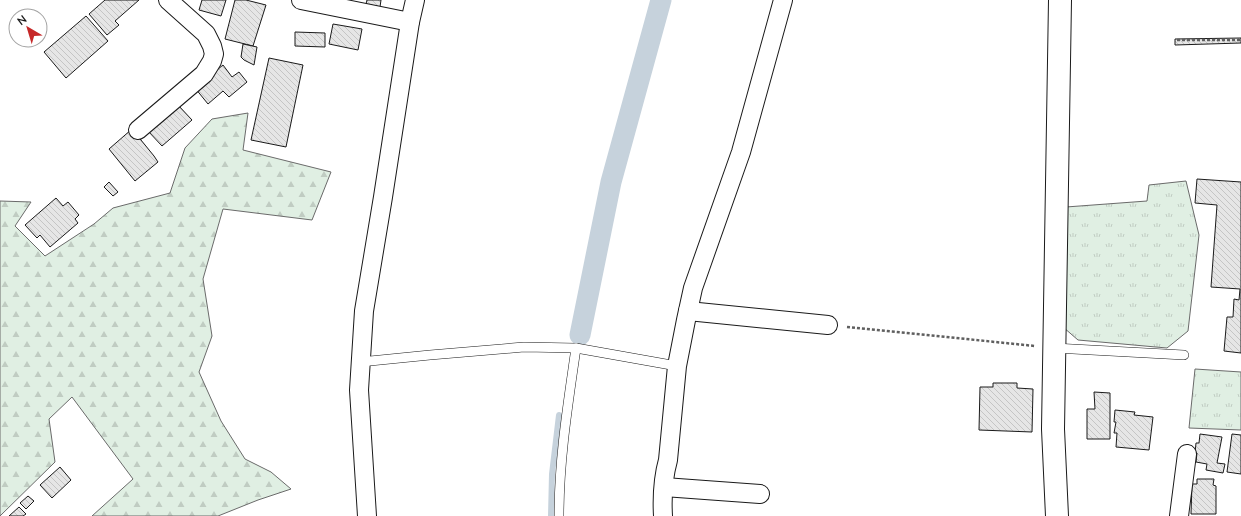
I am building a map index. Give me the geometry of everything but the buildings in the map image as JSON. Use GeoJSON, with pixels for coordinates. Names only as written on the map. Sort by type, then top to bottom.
{"type":"FeatureCollection","features":[{"type":"Feature","properties":{"kind":"street"},"geometry":{"type":"LineString","coordinates":[[138,130],[204,74],[212,61],[214,54],[206,34],[189,9],[168,0]]}},
{"type":"Feature","properties":{"kind":"street"},"geometry":{"type":"LineString","coordinates":[[301,0],[410,22]]}},
{"type":"Feature","properties":{"kind":"street"},"geometry":{"type":"LineString","coordinates":[[367,516],[359,390],[364,311],[410,22],[415,0]]}},
{"type":"Feature","properties":{"kind":"street"},"geometry":{"type":"LineString","coordinates":[[663,516],[662,501],[668,460],[677,366],[693,288],[741,152],[782,0]]}},
{"type":"Feature","properties":{"kind":"street"},"geometry":{"type":"LineString","coordinates":[[1057,516],[1053,429],[1060,0]]}},
{"type":"Feature","properties":{"kind":"street"},"geometry":{"type":"LineString","coordinates":[[688,310],[828,325]]}},
{"type":"Feature","properties":{"kind":"street"},"geometry":{"type":"LineString","coordinates":[[1179,516],[1187,454]]}},
{"type":"Feature","properties":{"kind":"street"},"geometry":{"type":"LineString","coordinates":[[664,487],[760,494]]}},
{"type":"Feature","properties":{"kind":"lane"},"geometry":{"type":"LineString","coordinates":[[360,362],[524,347],[576,348],[677,366]]}},
{"type":"Feature","properties":{"kind":"lane"},"geometry":{"type":"LineString","coordinates":[[559,516],[560,463],[576,348]]}},
{"type":"Feature","properties":{"kind":"lane"},"geometry":{"type":"LineString","coordinates":[[1054,348],[1184,355]]}},
{"type":"Feature","properties":{"kind":"path"},"geometry":{"type":"LineString","coordinates":[[1177,40],[1241,40]]}},
{"type":"Feature","properties":{"kind":"path"},"geometry":{"type":"LineString","coordinates":[[828,325],[1054,348]]}},
{"type":"Feature","properties":{"kind":"green space"},"geometry":{"type":"Polygon","coordinates":[[[248,113],[243,150],[331,172],[312,220],[223,209],[203,279],[212,336],[199,372],[221,421],[245,459],[271,472],[291,489],[218,516],[92,516],[133,479],[72,397],[49,419],[55,462],[0,516],[0,201],[31,202],[15,226],[45,256],[94,224],[113,208],[170,193],[185,148],[212,119],[248,113]]]}},
{"type":"Feature","properties":{"kind":"green space"},"geometry":{"type":"Polygon","coordinates":[[[1186,181],[1199,235],[1188,331],[1167,348],[1078,340],[1063,327],[1066,207],[1147,201],[1149,185],[1186,181]]]}},
{"type":"Feature","properties":{"kind":"green space"},"geometry":{"type":"Polygon","coordinates":[[[1195,369],[1241,372],[1241,430],[1189,428],[1195,369]]]}},
{"type":"Feature","properties":{"kind":"waterway"},"geometry":{"type":"LineString","coordinates":[[580,335],[611,182],[661,0]]}},
{"type":"Feature","properties":{"kind":"waterway"},"geometry":{"type":"LineString","coordinates":[[551,516],[552,474],[559,415]]}}]}
